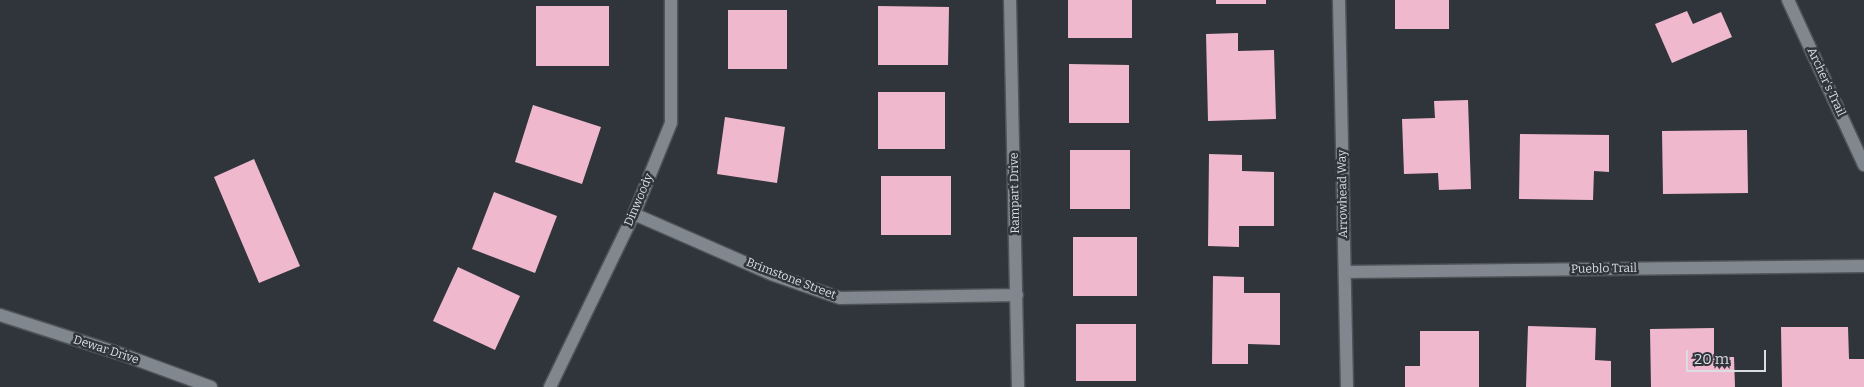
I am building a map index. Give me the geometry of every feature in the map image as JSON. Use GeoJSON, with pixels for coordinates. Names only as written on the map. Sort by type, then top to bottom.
{"type":"FeatureCollection","features":[{"type":"Feature","properties":{"kind":"street","name":"Dinwoody"},"geometry":{"type":"LineString","coordinates":[[550,387],[634,214],[671,123],[671,0]]}},
{"type":"Feature","properties":{"kind":"street","name":"Rampart Drive"},"geometry":{"type":"LineString","coordinates":[[1010,0],[1018,387]]}},
{"type":"Feature","properties":{"kind":"street","name":"Arrowhead Way"},"geometry":{"type":"LineString","coordinates":[[1339,0],[1348,387]]}},
{"type":"Feature","properties":{"kind":"street","name":"Archer's Trail"},"geometry":{"type":"LineString","coordinates":[[1788,0],[1864,165]]}},
{"type":"Feature","properties":{"kind":"street","name":"Brimstone Street"},"geometry":{"type":"LineString","coordinates":[[634,214],[771,274],[840,298],[1017,295]]}},
{"type":"Feature","properties":{"kind":"street","name":"Pueblo Trail"},"geometry":{"type":"LineString","coordinates":[[1345,272],[1864,266]]}},
{"type":"Feature","properties":{"kind":"street","name":"Dewar Drive"},"geometry":{"type":"LineString","coordinates":[[0,315],[124,355],[211,387]]}},
{"type":"Feature","properties":{"kind":"building"},"geometry":{"type":"Polygon","coordinates":[[[1068,0],[1132,0],[1132,38],[1068,38],[1068,0]]]}},
{"type":"Feature","properties":{"kind":"building"},"geometry":{"type":"Polygon","coordinates":[[[1216,0],[1266,0],[1266,4],[1216,4],[1216,0]]]}},
{"type":"Feature","properties":{"kind":"building"},"geometry":{"type":"Polygon","coordinates":[[[1395,0],[1449,0],[1449,29],[1395,29],[1395,0]]]}},
{"type":"Feature","properties":{"kind":"building"},"geometry":{"type":"Polygon","coordinates":[[[536,6],[609,6],[609,66],[536,66],[536,6]]]}},
{"type":"Feature","properties":{"kind":"building"},"geometry":{"type":"Polygon","coordinates":[[[878,6],[949,7],[948,65],[878,65],[878,6]]]}},
{"type":"Feature","properties":{"kind":"building"},"geometry":{"type":"Polygon","coordinates":[[[728,10],[787,10],[787,69],[728,69],[728,10]]]}},
{"type":"Feature","properties":{"kind":"building"},"geometry":{"type":"Polygon","coordinates":[[[1687,11],[1693,24],[1721,12],[1732,37],[1672,63],[1655,24],[1687,11]]]}},
{"type":"Feature","properties":{"kind":"building"},"geometry":{"type":"Polygon","coordinates":[[[1238,33],[1238,51],[1274,50],[1276,119],[1208,121],[1206,34],[1238,33]]]}},
{"type":"Feature","properties":{"kind":"building"},"geometry":{"type":"Polygon","coordinates":[[[1069,64],[1129,65],[1129,123],[1069,123],[1069,64]]]}},
{"type":"Feature","properties":{"kind":"building"},"geometry":{"type":"Polygon","coordinates":[[[878,92],[945,92],[945,149],[878,149],[878,92]]]}},
{"type":"Feature","properties":{"kind":"building"},"geometry":{"type":"Polygon","coordinates":[[[1468,100],[1471,189],[1439,190],[1438,173],[1404,174],[1402,119],[1435,118],[1434,101],[1468,100]]]}},
{"type":"Feature","properties":{"kind":"building"},"geometry":{"type":"Polygon","coordinates":[[[533,105],[601,127],[582,184],[515,162],[533,105]]]}},
{"type":"Feature","properties":{"kind":"building"},"geometry":{"type":"Polygon","coordinates":[[[725,117],[785,127],[777,183],[717,174],[725,117]]]}},
{"type":"Feature","properties":{"kind":"building"},"geometry":{"type":"Polygon","coordinates":[[[1747,130],[1748,193],[1663,194],[1662,131],[1747,130]]]}},
{"type":"Feature","properties":{"kind":"building"},"geometry":{"type":"Polygon","coordinates":[[[1520,134],[1609,135],[1609,172],[1594,171],[1593,200],[1519,199],[1520,134]]]}},
{"type":"Feature","properties":{"kind":"building"},"geometry":{"type":"Polygon","coordinates":[[[1070,150],[1130,150],[1130,209],[1070,209],[1070,150]]]}},
{"type":"Feature","properties":{"kind":"building"},"geometry":{"type":"Polygon","coordinates":[[[1209,154],[1242,155],[1242,171],[1274,172],[1274,226],[1239,226],[1239,247],[1208,246],[1209,154]]]}},
{"type":"Feature","properties":{"kind":"building"},"geometry":{"type":"Polygon","coordinates":[[[254,159],[300,266],[259,283],[214,177],[254,159]]]}},
{"type":"Feature","properties":{"kind":"building"},"geometry":{"type":"Polygon","coordinates":[[[881,176],[951,176],[951,235],[881,235],[881,176]]]}},
{"type":"Feature","properties":{"kind":"building"},"geometry":{"type":"Polygon","coordinates":[[[494,192],[557,216],[535,273],[472,249],[494,192]]]}},
{"type":"Feature","properties":{"kind":"building"},"geometry":{"type":"Polygon","coordinates":[[[1073,237],[1137,237],[1137,296],[1073,296],[1073,237]]]}},
{"type":"Feature","properties":{"kind":"building"},"geometry":{"type":"Polygon","coordinates":[[[458,267],[520,296],[495,350],[433,321],[458,267]]]}},
{"type":"Feature","properties":{"kind":"building"},"geometry":{"type":"Polygon","coordinates":[[[1213,276],[1244,277],[1244,293],[1280,293],[1280,345],[1248,344],[1248,364],[1212,364],[1213,276]]]}},
{"type":"Feature","properties":{"kind":"building"},"geometry":{"type":"Polygon","coordinates":[[[1076,324],[1136,324],[1136,381],[1076,381],[1076,324]]]}},
{"type":"Feature","properties":{"kind":"building"},"geometry":{"type":"Polygon","coordinates":[[[1528,326],[1596,328],[1595,360],[1611,361],[1611,387],[1526,387],[1528,326]]]}},
{"type":"Feature","properties":{"kind":"building"},"geometry":{"type":"Polygon","coordinates":[[[1781,327],[1848,327],[1849,359],[1864,359],[1864,387],[1782,387],[1781,327]]]}},
{"type":"Feature","properties":{"kind":"building"},"geometry":{"type":"Polygon","coordinates":[[[1714,328],[1714,357],[1734,357],[1735,387],[1651,387],[1650,329],[1714,328]]]}},
{"type":"Feature","properties":{"kind":"building"},"geometry":{"type":"Polygon","coordinates":[[[1420,331],[1479,331],[1479,387],[1405,387],[1405,366],[1420,366],[1420,331]]]}}]}
